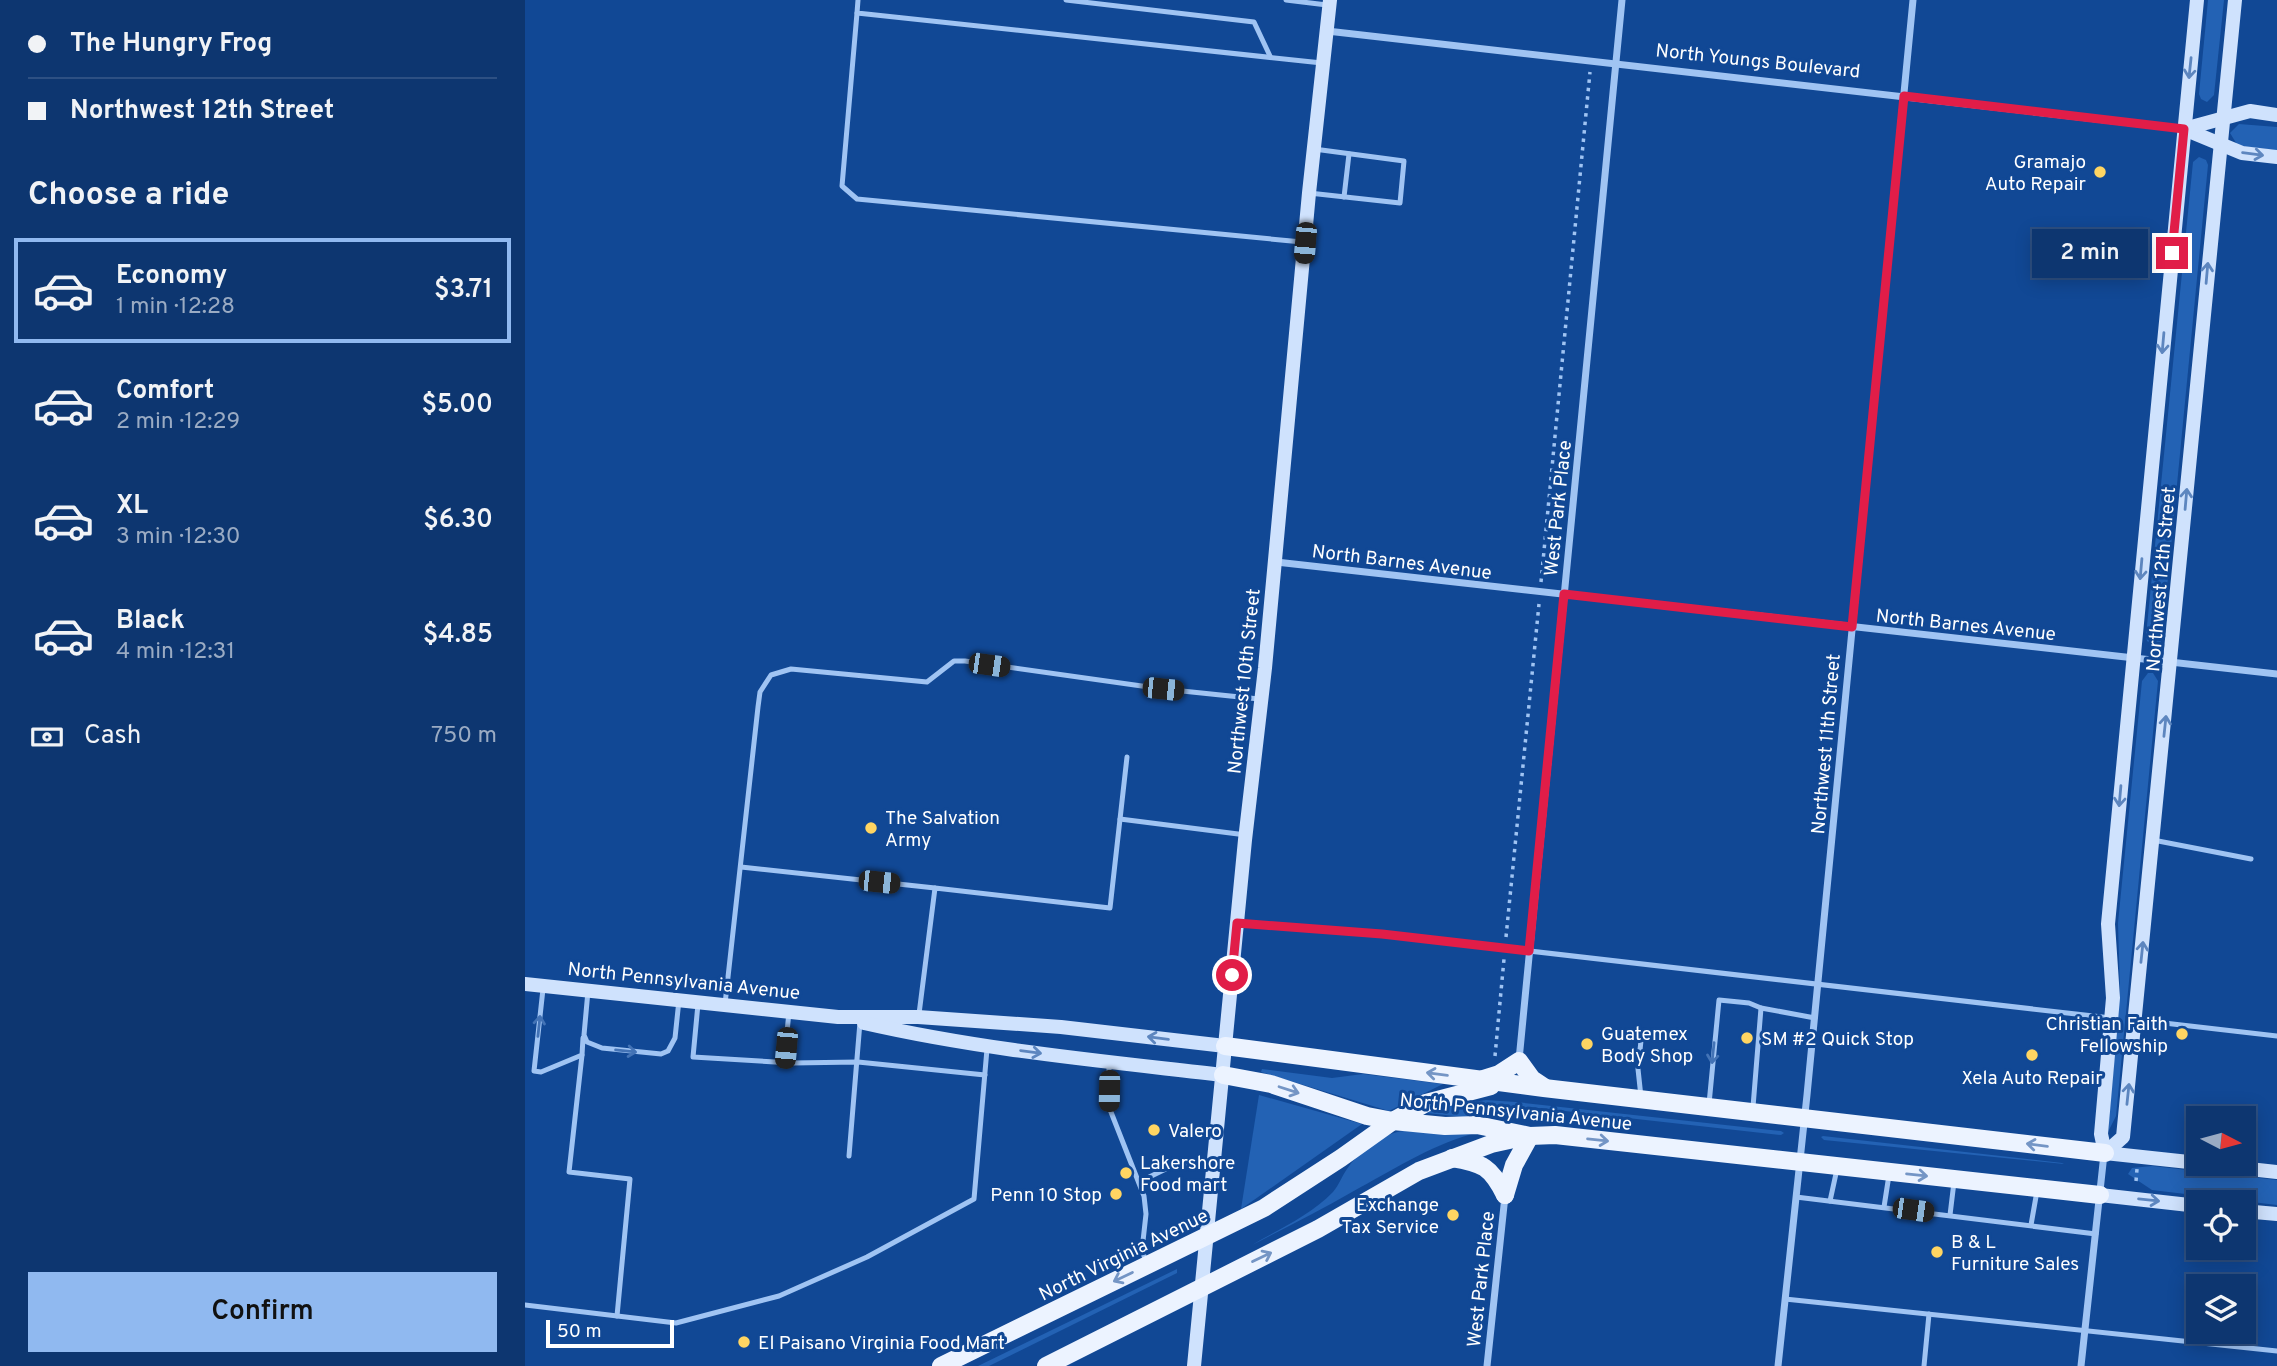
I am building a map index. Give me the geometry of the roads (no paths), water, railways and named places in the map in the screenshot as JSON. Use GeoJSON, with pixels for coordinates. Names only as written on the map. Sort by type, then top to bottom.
{"type":"FeatureCollection","features":[{"type":"Feature","properties":{"kind":"main road","name":"Northwest 12th Street"},"geometry":{"type":"LineString","coordinates":[[2197,0],[2108,924],[2113,998],[2101,1134],[2105,1153],[2123,1138],[2235,0]]}},
{"type":"Feature","properties":{"kind":"main road","name":"Northwest 10th Street"},"geometry":{"type":"LineString","coordinates":[[1194,1366],[1245,835],[1276,562],[1322,62],[1330,3]]}},
{"type":"Feature","properties":{"kind":"main road","name":"North Youngs Boulevard"},"geometry":{"type":"LineString","coordinates":[[2184,129],[2250,111],[2277,115]]}},
{"type":"Feature","properties":{"kind":"main road","name":"North Youngs Boulevard"},"geometry":{"type":"LineString","coordinates":[[2184,129],[2242,153],[2277,157]]}},
{"type":"Feature","properties":{"kind":"main road","name":"North Pennsylvania Avenue"},"geometry":{"type":"LineString","coordinates":[[525,984],[838,1017],[918,1017],[1061,1027],[1493,1079],[1544,1088],[2186,1162]]}},
{"type":"Feature","properties":{"kind":"main road","name":"North Pennsylvania Avenue"},"geometry":{"type":"LineString","coordinates":[[838,1017],[915,1035],[988,1046],[1223,1075],[1271,1084],[1367,1116],[1393,1121],[1445,1126],[1477,1125],[1530,1136],[1555,1135],[2186,1205]]}},
{"type":"Feature","properties":{"kind":"main road"},"geometry":{"type":"LineString","coordinates":[[1493,1079],[1519,1061],[1532,1079],[1544,1088]]}},
{"type":"Feature","properties":{"kind":"main road","name":"North Virginia Avenue"},"geometry":{"type":"LineString","coordinates":[[941,1366],[1264,1208],[1393,1121],[1426,1103],[1493,1079]]}},
{"type":"Feature","properties":{"kind":"main road"},"geometry":{"type":"LineString","coordinates":[[1046,1366],[1318,1229],[1419,1171],[1491,1144],[1530,1136]]}},
{"type":"Feature","properties":{"kind":"main road"},"geometry":{"type":"LineString","coordinates":[[1505,1195],[1514,1165],[1530,1136]]}},
{"type":"Feature","properties":{"kind":"main road"},"geometry":{"type":"LineString","coordinates":[[1451,1158],[1483,1164],[1496,1178],[1505,1195]]}},
{"type":"Feature","properties":{"kind":"main road"},"geometry":{"type":"LineString","coordinates":[[2256,1170],[2277,1172]]}},
{"type":"Feature","properties":{"kind":"main road"},"geometry":{"type":"LineString","coordinates":[[2256,1212],[2277,1214]]}},
{"type":"Feature","properties":{"kind":"street","name":"West Park Place"},"geometry":{"type":"LineString","coordinates":[[1519,1061],[1622,0]]}},
{"type":"Feature","properties":{"kind":"street","name":"Northwest 11th Street"},"geometry":{"type":"LineString","coordinates":[[1778,1366],[1815,1017],[1913,0]]}},
{"type":"Feature","properties":{"kind":"street","name":"North Youngs Boulevard"},"geometry":{"type":"LineString","coordinates":[[1328,31],[2184,129]]}},
{"type":"Feature","properties":{"kind":"street","name":"North Barnes Avenue"},"geometry":{"type":"LineString","coordinates":[[1276,562],[2277,674]]}},
{"type":"Feature","properties":{"kind":"street","name":"Northwest 12th Street"},"geometry":{"type":"LineString","coordinates":[[2081,1366],[2105,1153]]}},
{"type":"Feature","properties":{"kind":"street","name":"West Park Place"},"geometry":{"type":"LineString","coordinates":[[1486,1366],[1505,1195]]}},
{"type":"Feature","properties":{"kind":"lane"},"geometry":{"type":"LineString","coordinates":[[858,0],[842,186],[857,199],[1305,243]]}},
{"type":"Feature","properties":{"kind":"lane"},"geometry":{"type":"LineString","coordinates":[[1066,0],[1254,22],[1270,56]]}},
{"type":"Feature","properties":{"kind":"lane"},"geometry":{"type":"LineString","coordinates":[[1286,0],[1330,3]]}},
{"type":"Feature","properties":{"kind":"lane"},"geometry":{"type":"LineString","coordinates":[[857,13],[1322,62]]}},
{"type":"Feature","properties":{"kind":"lane"},"geometry":{"type":"LineString","coordinates":[[1309,193],[1400,203],[1403,161],[1314,149]]}},
{"type":"Feature","properties":{"kind":"lane"},"geometry":{"type":"LineString","coordinates":[[1344,197],[1349,154]]}},
{"type":"Feature","properties":{"kind":"lane"},"geometry":{"type":"LineString","coordinates":[[725,1005],[760,692],[771,675],[792,669],[927,682],[954,661],[965,661],[1262,700]]}},
{"type":"Feature","properties":{"kind":"lane"},"geometry":{"type":"LineString","coordinates":[[741,867],[1110,908],[1127,757]]}},
{"type":"Feature","properties":{"kind":"lane"},"geometry":{"type":"LineString","coordinates":[[1120,819],[1245,835]]}},
{"type":"Feature","properties":{"kind":"lane"},"geometry":{"type":"LineString","coordinates":[[2153,840],[2251,859]]}},
{"type":"Feature","properties":{"kind":"lane"},"geometry":{"type":"LineString","coordinates":[[918,1017],[935,888]]}},
{"type":"Feature","properties":{"kind":"lane"},"geometry":{"type":"LineString","coordinates":[[1237,923],[1382,934],[2111,1018]]}},
{"type":"Feature","properties":{"kind":"lane"},"geometry":{"type":"LineString","coordinates":[[543,986],[534,1071],[541,1072],[582,1055]]}},
{"type":"Feature","properties":{"kind":"lane"},"geometry":{"type":"LineString","coordinates":[[588,991],[569,1172],[630,1179],[617,1316]]}},
{"type":"Feature","properties":{"kind":"lane"},"geometry":{"type":"LineString","coordinates":[[584,1035],[587,1042],[593,1046],[661,1054],[673,1046],[679,1000]]}},
{"type":"Feature","properties":{"kind":"lane"},"geometry":{"type":"LineString","coordinates":[[1709,1106],[1719,1000],[1749,1003],[1761,1008],[1815,1017]]}},
{"type":"Feature","properties":{"kind":"lane"},"geometry":{"type":"LineString","coordinates":[[698,1002],[693,1057],[785,1062],[858,1062],[985,1075]]}},
{"type":"Feature","properties":{"kind":"lane"},"geometry":{"type":"LineString","coordinates":[[1752,1111],[1761,1008]]}},
{"type":"Feature","properties":{"kind":"lane"},"geometry":{"type":"LineString","coordinates":[[785,1062],[789,1012]]}},
{"type":"Feature","properties":{"kind":"lane"},"geometry":{"type":"LineString","coordinates":[[2135,1020],[2277,1036]]}},
{"type":"Feature","properties":{"kind":"lane"},"geometry":{"type":"LineString","coordinates":[[849,1156],[860,1022]]}},
{"type":"Feature","properties":{"kind":"lane"},"geometry":{"type":"LineString","coordinates":[[1641,1031],[1638,1069],[1641,1099]]}},
{"type":"Feature","properties":{"kind":"lane"},"geometry":{"type":"LineString","coordinates":[[525,1305],[676,1323],[779,1296],[867,1257],[974,1199],[988,1046]]}},
{"type":"Feature","properties":{"kind":"lane"},"geometry":{"type":"LineString","coordinates":[[1109,1062],[1109,1107],[1144,1196],[1146,1214],[1142,1250],[1147,1265]]}},
{"type":"Feature","properties":{"kind":"lane"},"geometry":{"type":"LineString","coordinates":[[1139,1182],[1174,1165],[1214,1167]]}},
{"type":"Feature","properties":{"kind":"lane"},"geometry":{"type":"LineString","coordinates":[[1830,1201],[1837,1166]]}},
{"type":"Feature","properties":{"kind":"lane"},"geometry":{"type":"LineString","coordinates":[[1884,1207],[1889,1172]]}},
{"type":"Feature","properties":{"kind":"lane"},"geometry":{"type":"LineString","coordinates":[[1949,1215],[1954,1179]]}},
{"type":"Feature","properties":{"kind":"lane"},"geometry":{"type":"LineString","coordinates":[[2031,1226],[2038,1188]]}},
{"type":"Feature","properties":{"kind":"lane"},"geometry":{"type":"LineString","coordinates":[[1796,1197],[2096,1234]]}},
{"type":"Feature","properties":{"kind":"lane"},"geometry":{"type":"LineString","coordinates":[[1785,1299],[2277,1351]]}},
{"type":"Feature","properties":{"kind":"lane"},"geometry":{"type":"LineString","coordinates":[[1924,1366],[1929,1314]]}},
{"type":"Feature","properties":{"kind":"place","name":"Gramajo Auto Repair"},"geometry":{"type":"Point","coordinates":[2100,172]}},
{"type":"Feature","properties":{"kind":"place","name":"The Salvation Army"},"geometry":{"type":"Point","coordinates":[871,828]}},
{"type":"Feature","properties":{"kind":"place","name":"Christian Faith Fellowship"},"geometry":{"type":"Point","coordinates":[2182,1034]}},
{"type":"Feature","properties":{"kind":"place","name":"SM #2 Quick Stop"},"geometry":{"type":"Point","coordinates":[1747,1038]}},
{"type":"Feature","properties":{"kind":"place","name":"Guatemex Body Shop"},"geometry":{"type":"Point","coordinates":[1587,1044]}},
{"type":"Feature","properties":{"kind":"place","name":"Xela Auto Repair"},"geometry":{"type":"Point","coordinates":[2032,1055]}},
{"type":"Feature","properties":{"kind":"place","name":"Valero"},"geometry":{"type":"Point","coordinates":[1154,1130]}},
{"type":"Feature","properties":{"kind":"place","name":"Lakershore Food mart"},"geometry":{"type":"Point","coordinates":[1126,1173]}},
{"type":"Feature","properties":{"kind":"place","name":"Penn 10 Stop"},"geometry":{"type":"Point","coordinates":[1116,1194]}},
{"type":"Feature","properties":{"kind":"place","name":"Exchange Tax Service"},"geometry":{"type":"Point","coordinates":[1453,1215]}},
{"type":"Feature","properties":{"kind":"place","name":"B & L Furniture Sales"},"geometry":{"type":"Point","coordinates":[1937,1252]}},
{"type":"Feature","properties":{"kind":"place","name":"El Paisano Virginia Food Mart"},"geometry":{"type":"Point","coordinates":[744,1342]}}]}
